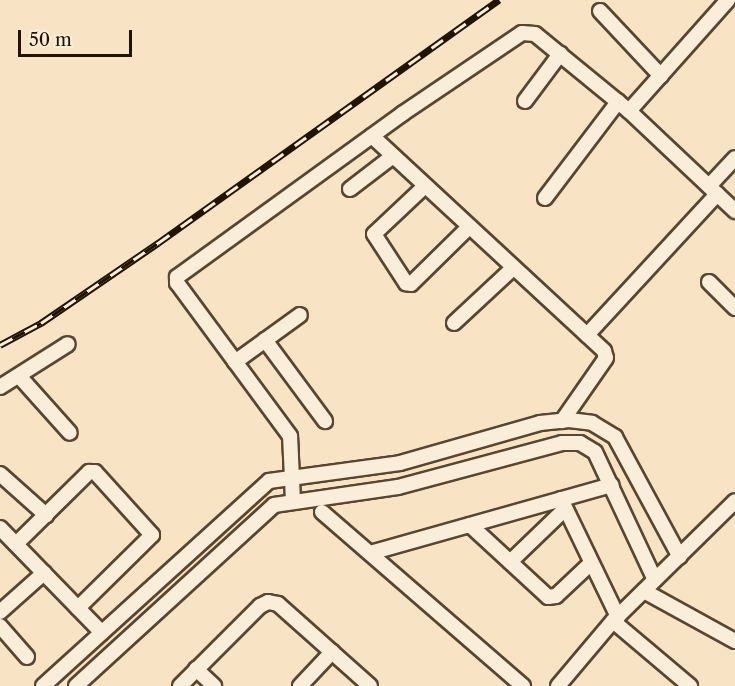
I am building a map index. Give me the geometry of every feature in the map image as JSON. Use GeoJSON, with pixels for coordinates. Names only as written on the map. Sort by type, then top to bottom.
{"type":"FeatureCollection","features":[{"type":"Feature","properties":{"kind":"street"},"geometry":{"type":"LineString","coordinates":[[545,198],[624,107],[661,76],[728,0]]}},
{"type":"Feature","properties":{"kind":"street"},"geometry":{"type":"LineString","coordinates":[[600,11],[661,76]]}},
{"type":"Feature","properties":{"kind":"street"},"geometry":{"type":"LineString","coordinates":[[293,499],[290,436],[177,283],[180,272],[522,33],[535,34],[624,107],[735,211]]}},
{"type":"Feature","properties":{"kind":"street"},"geometry":{"type":"LineString","coordinates":[[525,101],[560,54]]}},
{"type":"Feature","properties":{"kind":"street"},"geometry":{"type":"LineString","coordinates":[[372,136],[604,351],[606,358],[562,421]]}},
{"type":"Feature","properties":{"kind":"street"},"geometry":{"type":"LineString","coordinates":[[350,189],[393,156]]}},
{"type":"Feature","properties":{"kind":"street"},"geometry":{"type":"LineString","coordinates":[[587,335],[713,190],[735,158]]}},
{"type":"Feature","properties":{"kind":"street"},"geometry":{"type":"LineString","coordinates":[[425,186],[374,234],[406,283],[411,284],[470,227]]}},
{"type":"Feature","properties":{"kind":"street"},"geometry":{"type":"LineString","coordinates":[[454,323],[513,268]]}},
{"type":"Feature","properties":{"kind":"street"},"geometry":{"type":"LineString","coordinates":[[709,282],[735,308]]}},
{"type":"Feature","properties":{"kind":"street"},"geometry":{"type":"LineString","coordinates":[[235,362],[300,315]]}},
{"type":"Feature","properties":{"kind":"street"},"geometry":{"type":"LineString","coordinates":[[265,340],[325,421]]}},
{"type":"Feature","properties":{"kind":"street"},"geometry":{"type":"LineString","coordinates":[[0,387],[68,344]]}},
{"type":"Feature","properties":{"kind":"street"},"geometry":{"type":"LineString","coordinates":[[20,376],[70,433]]}},
{"type":"Feature","properties":{"kind":"street"},"geometry":{"type":"LineString","coordinates":[[53,683],[102,633],[259,487],[292,479],[400,463],[562,421],[602,427],[623,447],[675,561]]}},
{"type":"Feature","properties":{"kind":"street"},"geometry":{"type":"LineString","coordinates":[[76,686],[267,510],[293,499],[405,486],[570,442],[595,452],[657,578]]}},
{"type":"Feature","properties":{"kind":"street"},"geometry":{"type":"LineString","coordinates":[[78,608],[151,539],[151,530],[92,471],[45,515],[6,537],[102,633]]}},
{"type":"Feature","properties":{"kind":"street"},"geometry":{"type":"LineString","coordinates":[[0,474],[45,515]]}},
{"type":"Feature","properties":{"kind":"street"},"geometry":{"type":"LineString","coordinates":[[370,553],[470,525],[563,504],[612,485]]}},
{"type":"Feature","properties":{"kind":"street"},"geometry":{"type":"LineString","coordinates":[[558,686],[615,619],[735,501]]}},
{"type":"Feature","properties":{"kind":"street"},"geometry":{"type":"LineString","coordinates":[[510,562],[563,504]]}},
{"type":"Feature","properties":{"kind":"street"},"geometry":{"type":"LineString","coordinates":[[563,504],[615,619],[690,686]]}},
{"type":"Feature","properties":{"kind":"street"},"geometry":{"type":"LineString","coordinates":[[322,512],[523,686]]}},
{"type":"Feature","properties":{"kind":"street"},"geometry":{"type":"LineString","coordinates":[[470,525],[552,597],[591,563]]}},
{"type":"Feature","properties":{"kind":"street"},"geometry":{"type":"LineString","coordinates":[[0,612],[44,573]]}},
{"type":"Feature","properties":{"kind":"street"},"geometry":{"type":"LineString","coordinates":[[644,591],[735,641]]}},
{"type":"Feature","properties":{"kind":"street"},"geometry":{"type":"LineString","coordinates":[[180,686],[260,606],[268,602],[278,604],[370,686]]}},
{"type":"Feature","properties":{"kind":"street"},"geometry":{"type":"LineString","coordinates":[[0,626],[27,657]]}},
{"type":"Feature","properties":{"kind":"street"},"geometry":{"type":"LineString","coordinates":[[300,686],[332,652]]}},
{"type":"Feature","properties":{"kind":"street"},"geometry":{"type":"LineString","coordinates":[[196,669],[214,686]]}},
{"type":"Feature","properties":{"kind":"railway"},"geometry":{"type":"LineString","coordinates":[[0,345],[41,323],[158,243],[499,0]]}}]}
